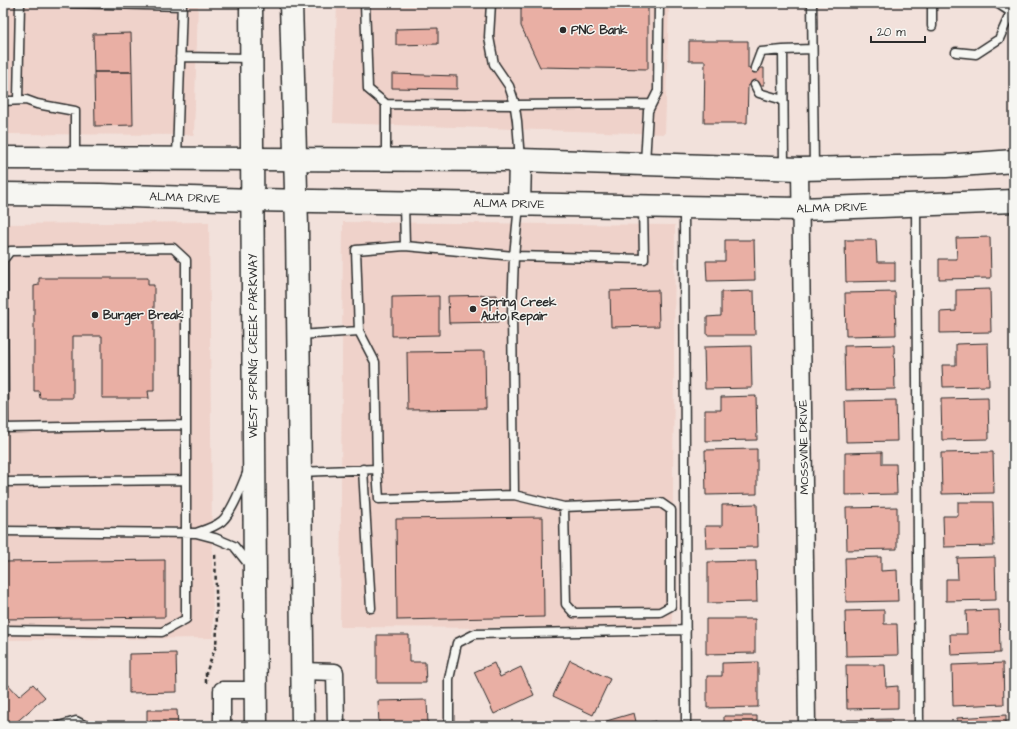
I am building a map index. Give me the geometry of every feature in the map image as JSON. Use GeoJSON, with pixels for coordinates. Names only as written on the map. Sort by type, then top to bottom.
{"type":"FeatureCollection","features":[{"type":"Feature","properties":{"kind":"main road","name":"WEST SPRING CREEK PARKWAY"},"geometry":{"type":"LineString","coordinates":[[251,3],[256,726]]}},
{"type":"Feature","properties":{"kind":"main road"},"geometry":{"type":"LineString","coordinates":[[291,3],[297,201],[303,726]]}},
{"type":"Feature","properties":{"kind":"main road"},"geometry":{"type":"LineString","coordinates":[[3,158],[520,160],[799,168],[946,166],[1014,161]]}},
{"type":"Feature","properties":{"kind":"main road"},"geometry":{"type":"LineString","coordinates":[[519,205],[520,160]]}},
{"type":"Feature","properties":{"kind":"main road","name":"ALMA DRIVE"},"geometry":{"type":"LineString","coordinates":[[3,194],[100,195],[297,201],[801,209],[1014,201]]}},
{"type":"Feature","properties":{"kind":"street","name":"MOSSVINE DRIVE"},"geometry":{"type":"LineString","coordinates":[[799,168],[801,209],[807,726]]}},
{"type":"Feature","properties":{"kind":"street"},"geometry":{"type":"LineString","coordinates":[[302,671],[335,672],[336,726]]}},
{"type":"Feature","properties":{"kind":"street"},"geometry":{"type":"LineString","coordinates":[[222,726],[222,690],[255,690]]}},
{"type":"Feature","properties":{"kind":"lane"},"geometry":{"type":"LineString","coordinates":[[18,100],[20,3]]}},
{"type":"Feature","properties":{"kind":"lane"},"geometry":{"type":"LineString","coordinates":[[68,3],[182,5],[177,158]]}},
{"type":"Feature","properties":{"kind":"lane"},"geometry":{"type":"LineString","coordinates":[[364,3],[368,89],[386,104],[652,104]]}},
{"type":"Feature","properties":{"kind":"lane"},"geometry":{"type":"LineString","coordinates":[[491,3],[489,37],[494,64],[509,86],[515,105],[520,160]]}},
{"type":"Feature","properties":{"kind":"lane"},"geometry":{"type":"LineString","coordinates":[[644,164],[648,111],[658,91],[659,3]]}},
{"type":"Feature","properties":{"kind":"lane"},"geometry":{"type":"LineString","coordinates":[[799,168],[812,49],[812,3]]}},
{"type":"Feature","properties":{"kind":"lane"},"geometry":{"type":"LineString","coordinates":[[932,3],[932,26]]}},
{"type":"Feature","properties":{"kind":"lane"},"geometry":{"type":"LineString","coordinates":[[956,52],[976,54],[999,39],[1013,10],[997,3]]}},
{"type":"Feature","properties":{"kind":"lane"},"geometry":{"type":"LineString","coordinates":[[755,68],[761,52],[812,49]]}},
{"type":"Feature","properties":{"kind":"lane"},"geometry":{"type":"LineString","coordinates":[[783,50],[783,100],[799,168]]}},
{"type":"Feature","properties":{"kind":"lane"},"geometry":{"type":"LineString","coordinates":[[180,57],[252,58]]}},
{"type":"Feature","properties":{"kind":"lane"},"geometry":{"type":"LineString","coordinates":[[755,85],[758,93],[783,100]]}},
{"type":"Feature","properties":{"kind":"lane"},"geometry":{"type":"LineString","coordinates":[[3,101],[26,100],[38,104],[75,111],[75,158]]}},
{"type":"Feature","properties":{"kind":"lane"},"geometry":{"type":"LineString","coordinates":[[386,104],[386,159]]}},
{"type":"Feature","properties":{"kind":"lane"},"geometry":{"type":"LineString","coordinates":[[404,203],[405,246]]}},
{"type":"Feature","properties":{"kind":"lane"},"geometry":{"type":"LineString","coordinates":[[514,495],[512,312],[514,256],[519,205]]}},
{"type":"Feature","properties":{"kind":"lane"},"geometry":{"type":"LineString","coordinates":[[916,205],[919,726]]}},
{"type":"Feature","properties":{"kind":"lane"},"geometry":{"type":"LineString","coordinates":[[564,507],[566,604],[574,613],[660,612],[671,606],[671,510],[661,503],[564,507],[514,495],[379,499],[375,362],[359,331],[356,250],[405,246],[514,256],[644,259],[643,207]]}},
{"type":"Feature","properties":{"kind":"lane"},"geometry":{"type":"LineString","coordinates":[[684,207],[686,726]]}},
{"type":"Feature","properties":{"kind":"lane"},"geometry":{"type":"LineString","coordinates":[[3,630],[162,632],[186,619],[186,425],[186,260],[173,248],[10,251],[3,260],[4,428],[186,425]]}},
{"type":"Feature","properties":{"kind":"lane"},"geometry":{"type":"LineString","coordinates":[[298,335],[359,331]]}},
{"type":"Feature","properties":{"kind":"lane"},"geometry":{"type":"LineString","coordinates":[[196,533],[214,526],[222,520],[230,510],[253,460]]}},
{"type":"Feature","properties":{"kind":"lane"},"geometry":{"type":"LineString","coordinates":[[363,469],[371,608]]}},
{"type":"Feature","properties":{"kind":"lane"},"geometry":{"type":"LineString","coordinates":[[300,472],[377,469]]}},
{"type":"Feature","properties":{"kind":"lane"},"geometry":{"type":"LineString","coordinates":[[3,482],[186,480]]}},
{"type":"Feature","properties":{"kind":"lane"},"geometry":{"type":"LineString","coordinates":[[3,532],[196,533],[215,538],[234,546],[256,574]]}},
{"type":"Feature","properties":{"kind":"lane"},"geometry":{"type":"LineString","coordinates":[[449,726],[449,679],[457,643],[475,634],[686,630]]}},
{"type":"Feature","properties":{"kind":"lane"},"geometry":{"type":"LineString","coordinates":[[59,726],[76,721],[86,726]]}},
{"type":"Feature","properties":{"kind":"path"},"geometry":{"type":"LineString","coordinates":[[206,673],[216,646],[215,538]]}},
{"type":"Feature","properties":{"kind":"shaded area"},"geometry":{"type":"Polygon","coordinates":[[[3,3],[198,3],[194,135],[3,134],[3,3]]]}},
{"type":"Feature","properties":{"kind":"shaded area"},"geometry":{"type":"Polygon","coordinates":[[[337,3],[669,3],[665,134],[333,123],[337,3]]]}},
{"type":"Feature","properties":{"kind":"shaded area"},"geometry":{"type":"Polygon","coordinates":[[[209,222],[213,638],[3,640],[3,224],[209,222]]]}},
{"type":"Feature","properties":{"kind":"shaded area"},"geometry":{"type":"Polygon","coordinates":[[[343,222],[675,225],[672,629],[340,627],[343,222]]]}},
{"type":"Feature","properties":{"kind":"building"},"geometry":{"type":"Polygon","coordinates":[[[521,3],[648,3],[648,69],[540,67],[521,26],[521,3]]]}},
{"type":"Feature","properties":{"kind":"building"},"geometry":{"type":"Polygon","coordinates":[[[438,28],[438,44],[396,45],[396,29],[438,28]]]}},
{"type":"Feature","properties":{"kind":"building"},"geometry":{"type":"Polygon","coordinates":[[[131,33],[132,72],[94,72],[93,34],[131,33]]]}},
{"type":"Feature","properties":{"kind":"building"},"geometry":{"type":"Polygon","coordinates":[[[689,41],[748,41],[748,68],[764,68],[764,85],[748,85],[747,123],[704,123],[705,61],[689,61],[689,41]]]}},
{"type":"Feature","properties":{"kind":"building"},"geometry":{"type":"Polygon","coordinates":[[[94,72],[132,72],[133,125],[95,126],[94,72]]]}},
{"type":"Feature","properties":{"kind":"building"},"geometry":{"type":"Polygon","coordinates":[[[392,74],[457,76],[457,89],[392,88],[392,74]]]}},
{"type":"Feature","properties":{"kind":"building"},"geometry":{"type":"Polygon","coordinates":[[[990,237],[991,278],[939,279],[939,259],[957,259],[956,238],[990,237]]]}},
{"type":"Feature","properties":{"kind":"building"},"geometry":{"type":"Polygon","coordinates":[[[725,240],[754,240],[755,280],[707,281],[706,261],[725,261],[725,240]]]}},
{"type":"Feature","properties":{"kind":"building"},"geometry":{"type":"Polygon","coordinates":[[[845,240],[876,240],[877,262],[895,262],[895,281],[846,282],[845,240]]]}},
{"type":"Feature","properties":{"kind":"building"},"geometry":{"type":"Polygon","coordinates":[[[39,278],[148,278],[148,285],[154,285],[154,391],[148,391],[149,398],[102,398],[102,336],[73,336],[73,398],[40,398],[39,391],[34,391],[34,286],[39,285],[39,278]]]}},
{"type":"Feature","properties":{"kind":"building"},"geometry":{"type":"Polygon","coordinates":[[[990,289],[991,332],[940,333],[940,312],[956,311],[956,290],[990,289]]]}},
{"type":"Feature","properties":{"kind":"building"},"geometry":{"type":"Polygon","coordinates":[[[658,290],[659,326],[611,327],[610,291],[658,290]]]}},
{"type":"Feature","properties":{"kind":"building"},"geometry":{"type":"Polygon","coordinates":[[[754,291],[755,335],[707,335],[707,317],[721,316],[721,292],[754,291]]]}},
{"type":"Feature","properties":{"kind":"building"},"geometry":{"type":"Polygon","coordinates":[[[895,292],[896,335],[846,336],[845,293],[895,292]]]}},
{"type":"Feature","properties":{"kind":"building","name":"Spring Creek Auto Repair"},"geometry":{"type":"Polygon","coordinates":[[[497,295],[498,322],[449,323],[448,296],[497,295]]]}},
{"type":"Feature","properties":{"kind":"building"},"geometry":{"type":"Polygon","coordinates":[[[439,296],[439,335],[392,336],[392,297],[439,296]]]}},
{"type":"Feature","properties":{"kind":"building"},"geometry":{"type":"Polygon","coordinates":[[[988,343],[989,386],[943,387],[942,365],[956,365],[956,344],[988,343]]]}},
{"type":"Feature","properties":{"kind":"building"},"geometry":{"type":"Polygon","coordinates":[[[894,345],[895,389],[845,390],[844,346],[894,345]]]}},
{"type":"Feature","properties":{"kind":"building"},"geometry":{"type":"Polygon","coordinates":[[[751,346],[752,388],[705,389],[704,347],[751,346]]]}},
{"type":"Feature","properties":{"kind":"building"},"geometry":{"type":"Polygon","coordinates":[[[485,351],[486,409],[408,410],[407,352],[485,351]]]}},
{"type":"Feature","properties":{"kind":"building"},"geometry":{"type":"Polygon","coordinates":[[[756,396],[757,440],[705,441],[705,410],[721,410],[721,397],[756,396]]]}},
{"type":"Feature","properties":{"kind":"building"},"geometry":{"type":"Polygon","coordinates":[[[988,398],[989,439],[942,440],[941,399],[988,398]]]}},
{"type":"Feature","properties":{"kind":"building"},"geometry":{"type":"Polygon","coordinates":[[[896,400],[897,441],[846,442],[845,401],[896,400]]]}},
{"type":"Feature","properties":{"kind":"building"},"geometry":{"type":"Polygon","coordinates":[[[757,449],[757,494],[706,495],[705,450],[757,449]]]}},
{"type":"Feature","properties":{"kind":"building"},"geometry":{"type":"Polygon","coordinates":[[[882,452],[882,464],[896,464],[897,494],[845,495],[845,453],[882,452]]]}},
{"type":"Feature","properties":{"kind":"building"},"geometry":{"type":"Polygon","coordinates":[[[993,452],[994,493],[942,494],[941,453],[993,452]]]}},
{"type":"Feature","properties":{"kind":"building"},"geometry":{"type":"Polygon","coordinates":[[[958,502],[993,502],[994,546],[944,547],[943,516],[958,516],[958,502]]]}},
{"type":"Feature","properties":{"kind":"building"},"geometry":{"type":"Polygon","coordinates":[[[757,504],[758,547],[706,548],[705,526],[722,526],[722,505],[757,504]]]}},
{"type":"Feature","properties":{"kind":"building"},"geometry":{"type":"Polygon","coordinates":[[[897,507],[897,549],[847,550],[846,508],[897,507]]]}},
{"type":"Feature","properties":{"kind":"building"},"geometry":{"type":"Polygon","coordinates":[[[543,517],[544,617],[397,620],[396,519],[543,517]]]}},
{"type":"Feature","properties":{"kind":"building"},"geometry":{"type":"Polygon","coordinates":[[[881,557],[881,571],[897,570],[898,601],[846,602],[845,558],[881,557]]]}},
{"type":"Feature","properties":{"kind":"building"},"geometry":{"type":"Polygon","coordinates":[[[995,557],[996,600],[946,601],[946,579],[958,579],[957,558],[995,557]]]}},
{"type":"Feature","properties":{"kind":"building"},"geometry":{"type":"Polygon","coordinates":[[[165,560],[165,617],[3,619],[3,562],[165,560]]]}},
{"type":"Feature","properties":{"kind":"building"},"geometry":{"type":"Polygon","coordinates":[[[756,561],[757,602],[708,603],[708,562],[756,561]]]}},
{"type":"Feature","properties":{"kind":"building"},"geometry":{"type":"Polygon","coordinates":[[[884,610],[884,624],[897,624],[898,655],[846,656],[845,611],[884,610]]]}},
{"type":"Feature","properties":{"kind":"building"},"geometry":{"type":"Polygon","coordinates":[[[999,610],[1000,653],[951,655],[950,634],[967,634],[966,611],[999,610]]]}},
{"type":"Feature","properties":{"kind":"building"},"geometry":{"type":"Polygon","coordinates":[[[706,619],[755,619],[755,653],[706,654],[706,619]]]}},
{"type":"Feature","properties":{"kind":"building"},"geometry":{"type":"Polygon","coordinates":[[[377,635],[409,635],[409,662],[425,662],[426,683],[377,683],[377,635]]]}},
{"type":"Feature","properties":{"kind":"building"},"geometry":{"type":"Polygon","coordinates":[[[176,653],[177,692],[129,693],[129,654],[176,653]]]}},
{"type":"Feature","properties":{"kind":"building"},"geometry":{"type":"Polygon","coordinates":[[[570,660],[610,679],[593,715],[553,696],[570,660]]]}},
{"type":"Feature","properties":{"kind":"building"},"geometry":{"type":"Polygon","coordinates":[[[758,662],[758,707],[707,708],[707,676],[722,676],[722,663],[758,662]]]}},
{"type":"Feature","properties":{"kind":"building"},"geometry":{"type":"Polygon","coordinates":[[[494,663],[500,677],[521,667],[534,695],[494,714],[474,672],[494,663]]]}},
{"type":"Feature","properties":{"kind":"building"},"geometry":{"type":"Polygon","coordinates":[[[1003,663],[1004,704],[953,706],[952,665],[1003,663]]]}},
{"type":"Feature","properties":{"kind":"building"},"geometry":{"type":"Polygon","coordinates":[[[846,665],[885,665],[886,687],[898,686],[898,708],[847,709],[846,665]]]}},
{"type":"Feature","properties":{"kind":"building"},"geometry":{"type":"Polygon","coordinates":[[[4,680],[19,696],[33,684],[45,697],[12,726],[3,726],[4,680]]]}},
{"type":"Feature","properties":{"kind":"building"},"geometry":{"type":"Polygon","coordinates":[[[427,700],[428,726],[379,726],[378,701],[427,700]]]}},
{"type":"Feature","properties":{"kind":"building"},"geometry":{"type":"Polygon","coordinates":[[[147,710],[177,710],[178,726],[147,726],[147,710]]]}},
{"type":"Feature","properties":{"kind":"building"},"geometry":{"type":"Polygon","coordinates":[[[634,713],[637,726],[604,726],[603,722],[634,713]]]}},
{"type":"Feature","properties":{"kind":"building"},"geometry":{"type":"Polygon","coordinates":[[[1006,715],[1006,726],[957,726],[957,718],[1006,715]]]}},
{"type":"Feature","properties":{"kind":"building"},"geometry":{"type":"Polygon","coordinates":[[[724,716],[757,716],[757,726],[724,726],[724,716]]]}},
{"type":"Feature","properties":{"kind":"building"},"geometry":{"type":"Polygon","coordinates":[[[892,719],[892,726],[847,726],[847,720],[892,719]]]}},
{"type":"Feature","properties":{"kind":"building"},"geometry":{"type":"Polygon","coordinates":[[[655,721],[657,726],[637,726],[655,721]]]}},
{"type":"Feature","properties":{"kind":"place","name":"PNC Bank"},"geometry":{"type":"Point","coordinates":[563,30]}},
{"type":"Feature","properties":{"kind":"place","name":"Spring Creek Auto Repair"},"geometry":{"type":"Point","coordinates":[473,309]}},
{"type":"Feature","properties":{"kind":"place","name":"Burger Break"},"geometry":{"type":"Point","coordinates":[95,315]}}]}
